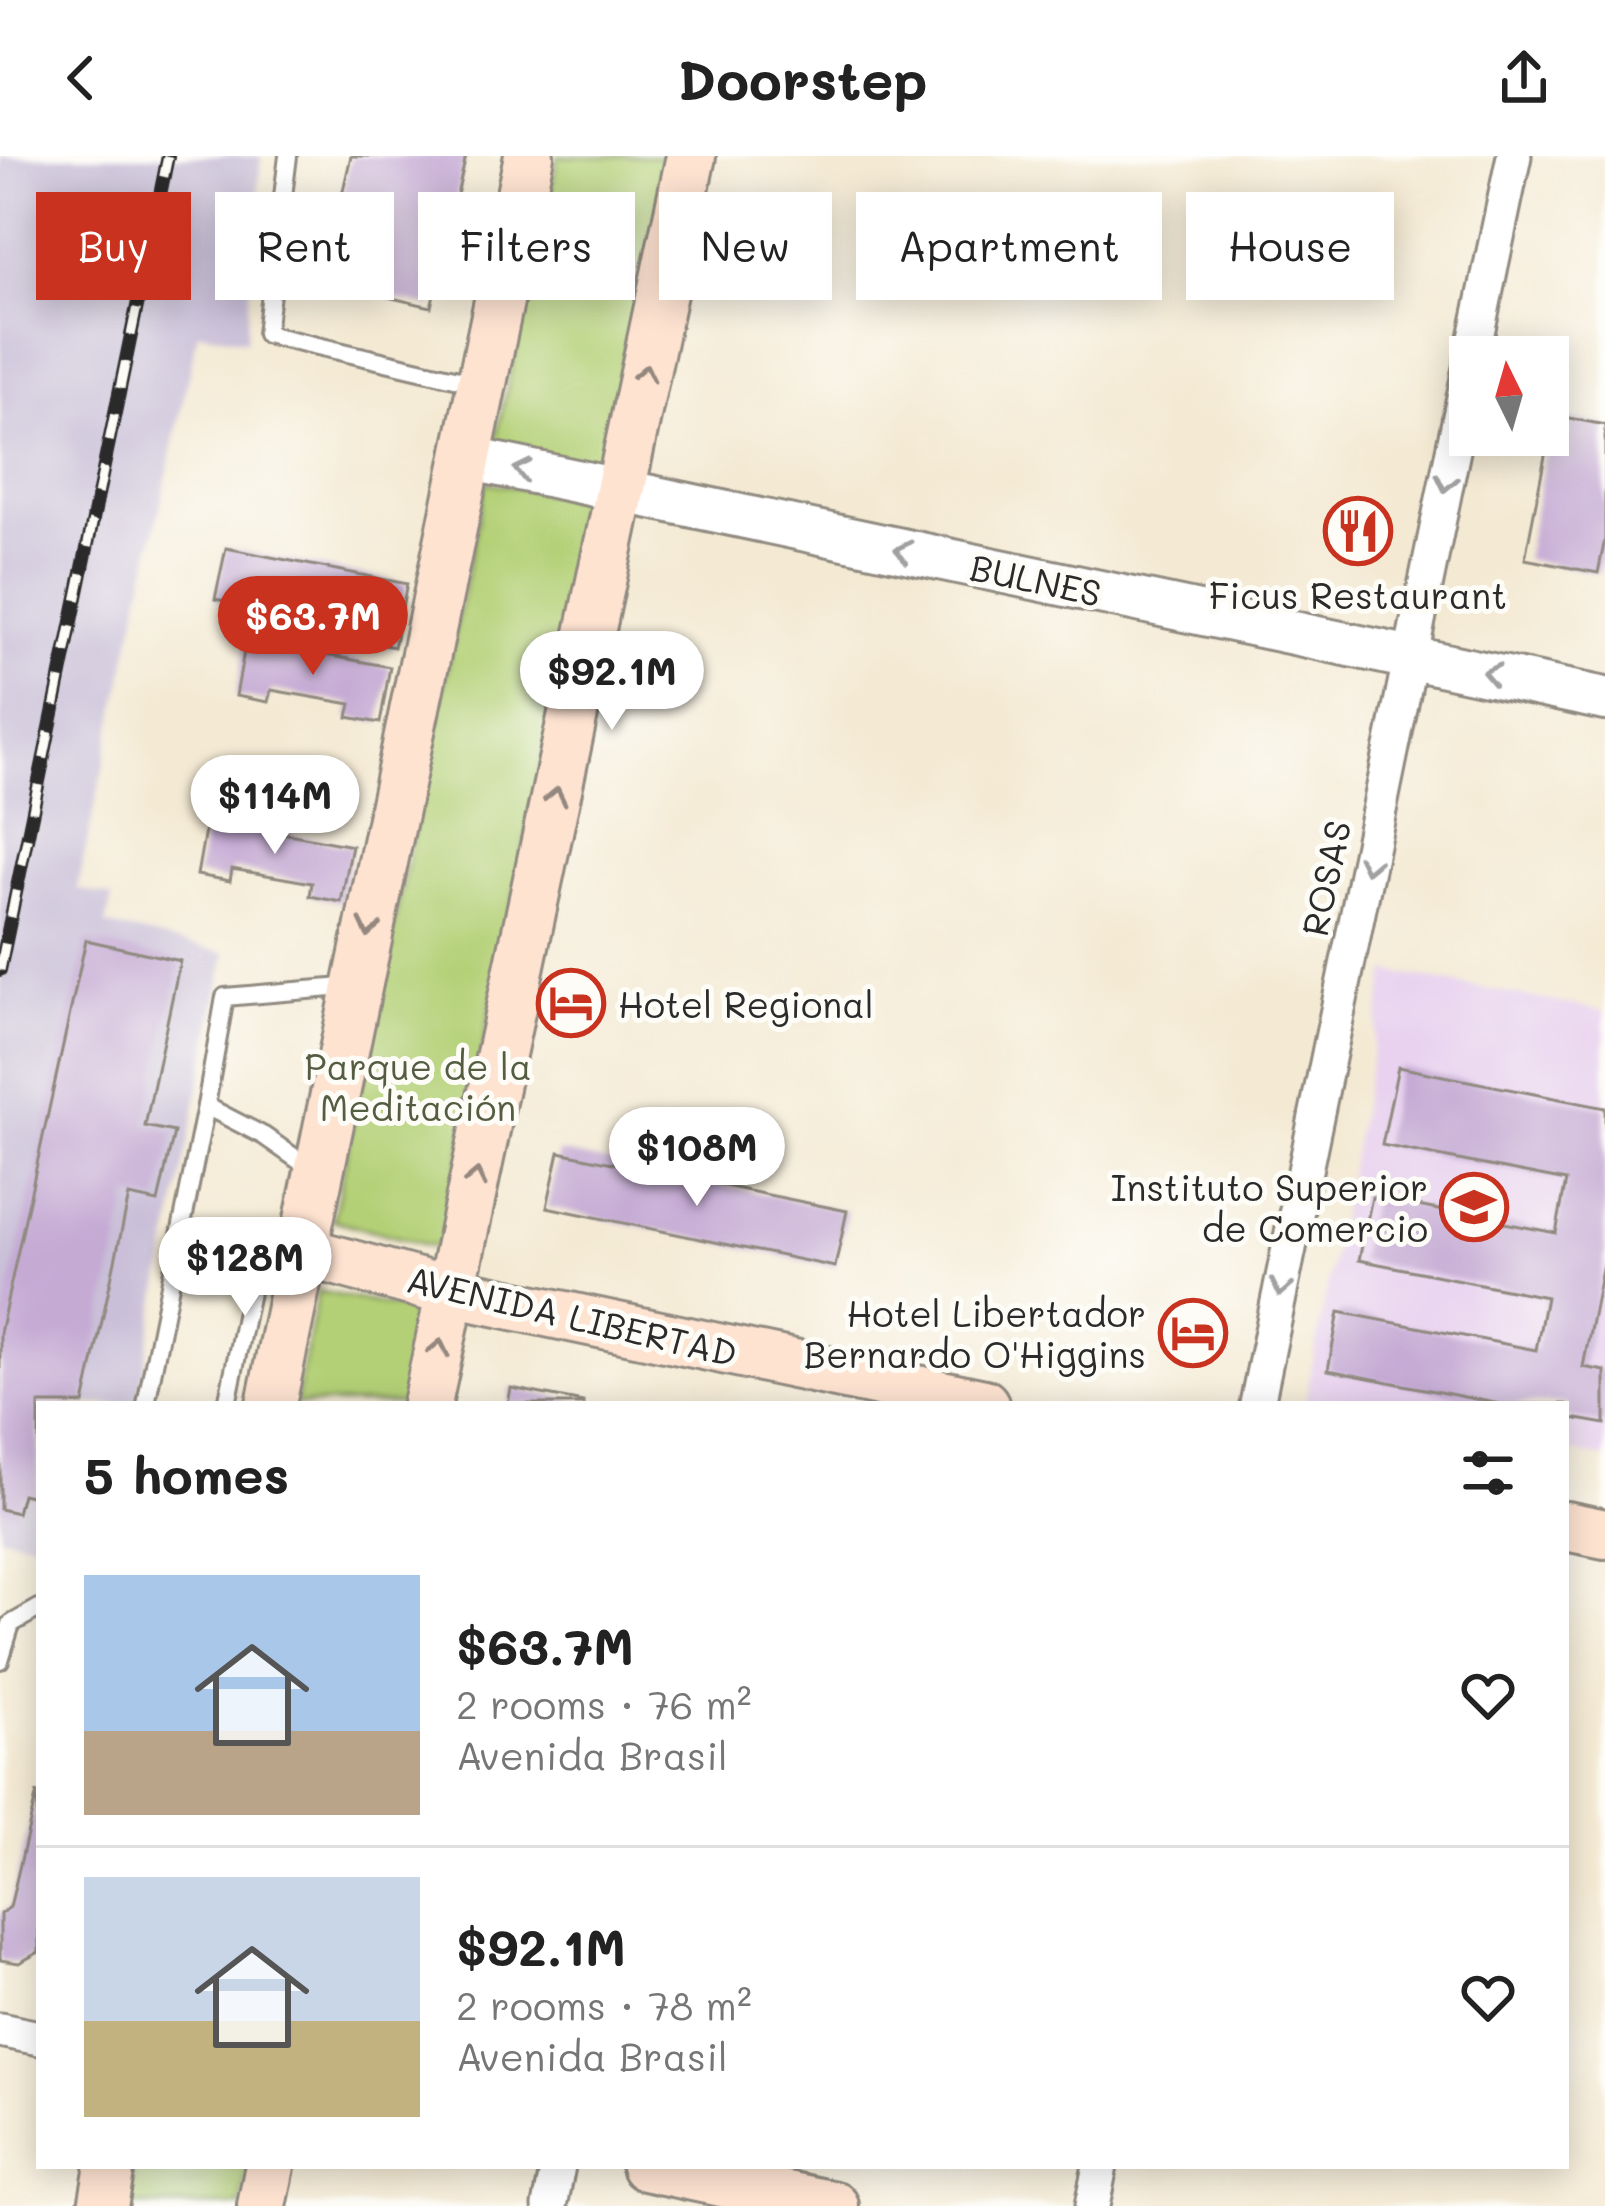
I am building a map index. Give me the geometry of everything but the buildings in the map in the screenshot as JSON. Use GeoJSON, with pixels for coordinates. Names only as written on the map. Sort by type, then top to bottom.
{"type":"FeatureCollection","features":[{"type":"Feature","properties":{"kind":"main road"},"geometry":{"type":"LineString","coordinates":[[272,1401],[529,156]]}},
{"type":"Feature","properties":{"kind":"main road"},"geometry":{"type":"LineString","coordinates":[[428,1401],[691,156]]}},
{"type":"Feature","properties":{"kind":"main road","name":"AVENIDA LIBERTAD"},"geometry":{"type":"LineString","coordinates":[[301,1251],[451,1292],[970,1401]]}},
{"type":"Feature","properties":{"kind":"main road"},"geometry":{"type":"LineString","coordinates":[[1569,1527],[1605,1534]]}},
{"type":"Feature","properties":{"kind":"main road"},"geometry":{"type":"LineString","coordinates":[[103,2206],[109,2169]]}},
{"type":"Feature","properties":{"kind":"main road"},"geometry":{"type":"LineString","coordinates":[[262,2206],[269,2169]]}},
{"type":"Feature","properties":{"kind":"main road"},"geometry":{"type":"LineString","coordinates":[[660,2169],[820,2204]]}},
{"type":"Feature","properties":{"kind":"street"},"geometry":{"type":"LineString","coordinates":[[1476,336],[1514,156]]}},
{"type":"Feature","properties":{"kind":"street","name":"ROSAS"},"geometry":{"type":"LineString","coordinates":[[1258,1401],[1452,456]]}},
{"type":"Feature","properties":{"kind":"street","name":"BULNES"},"geometry":{"type":"LineString","coordinates":[[466,458],[1605,698]]}},
{"type":"Feature","properties":{"kind":"street"},"geometry":{"type":"LineString","coordinates":[[0,2030],[36,2037]]}},
{"type":"Feature","properties":{"kind":"street"},"geometry":{"type":"LineString","coordinates":[[550,2206],[556,2169]]}},
{"type":"Feature","properties":{"kind":"street"},"geometry":{"type":"LineString","coordinates":[[1092,2206],[1099,2169]]}},
{"type":"Feature","properties":{"kind":"lane"},"geometry":{"type":"LineString","coordinates":[[288,156],[266,334],[482,385]]}},
{"type":"Feature","properties":{"kind":"lane"},"geometry":{"type":"LineString","coordinates":[[147,1401],[224,997],[356,986]]}},
{"type":"Feature","properties":{"kind":"lane"},"geometry":{"type":"LineString","coordinates":[[206,1106],[264,1136],[317,1173]]}},
{"type":"Feature","properties":{"kind":"lane"},"geometry":{"type":"LineString","coordinates":[[228,1401],[256,1258],[301,1251]]}},
{"type":"Feature","properties":{"kind":"lane"},"geometry":{"type":"LineString","coordinates":[[0,1660],[11,1624],[36,1611]]}},
{"type":"Feature","properties":{"kind":"shaded area"},"geometry":{"type":"Polygon","coordinates":[[[0,156],[261,156],[258,192],[215,192],[215,300],[249,300],[246,340],[198,332],[77,889],[112,897],[106,925],[226,953],[138,1401],[36,1401],[36,1542],[0,1536],[0,156]]]}},
{"type":"Feature","properties":{"kind":"shaded area","name":"Instituto Superior de Comercio"},"geometry":{"type":"Polygon","coordinates":[[[1387,971],[1605,1011],[1605,1458],[1569,1452],[1569,1401],[1305,1401],[1387,971]]]}},
{"type":"Feature","properties":{"kind":"green space"},"geometry":{"type":"Polygon","coordinates":[[[558,156],[670,156],[600,465],[494,446],[526,300],[635,300],[635,192],[550,192],[558,156]]]}},
{"type":"Feature","properties":{"kind":"green space","name":"Parque de la Meditación"},"geometry":{"type":"Polygon","coordinates":[[[486,482],[596,502],[441,1249],[333,1220],[486,482]]]}},
{"type":"Feature","properties":{"kind":"green space"},"geometry":{"type":"Polygon","coordinates":[[[318,1291],[430,1314],[410,1401],[296,1401],[318,1291]]]}},
{"type":"Feature","properties":{"kind":"green space"},"geometry":{"type":"Polygon","coordinates":[[[135,2169],[248,2169],[241,2206],[129,2206],[135,2169]]]}},
{"type":"Feature","properties":{"kind":"railway"},"geometry":{"type":"LineString","coordinates":[[0,970],[168,156]]}},
{"type":"Feature","properties":{"kind":"place","name":"Ficus Restaurant"},"geometry":{"type":"Point","coordinates":[1358,531]}},
{"type":"Feature","properties":{"kind":"place","name":"Hotel Regional"},"geometry":{"type":"Point","coordinates":[571,1003]}},
{"type":"Feature","properties":{"kind":"place","name":"Instituto Superior de Comercio"},"geometry":{"type":"Point","coordinates":[1474,1207]}},
{"type":"Feature","properties":{"kind":"place","name":"Hotel Libertador Bernardo O'Higgins"},"geometry":{"type":"Point","coordinates":[1193,1333]}}]}
